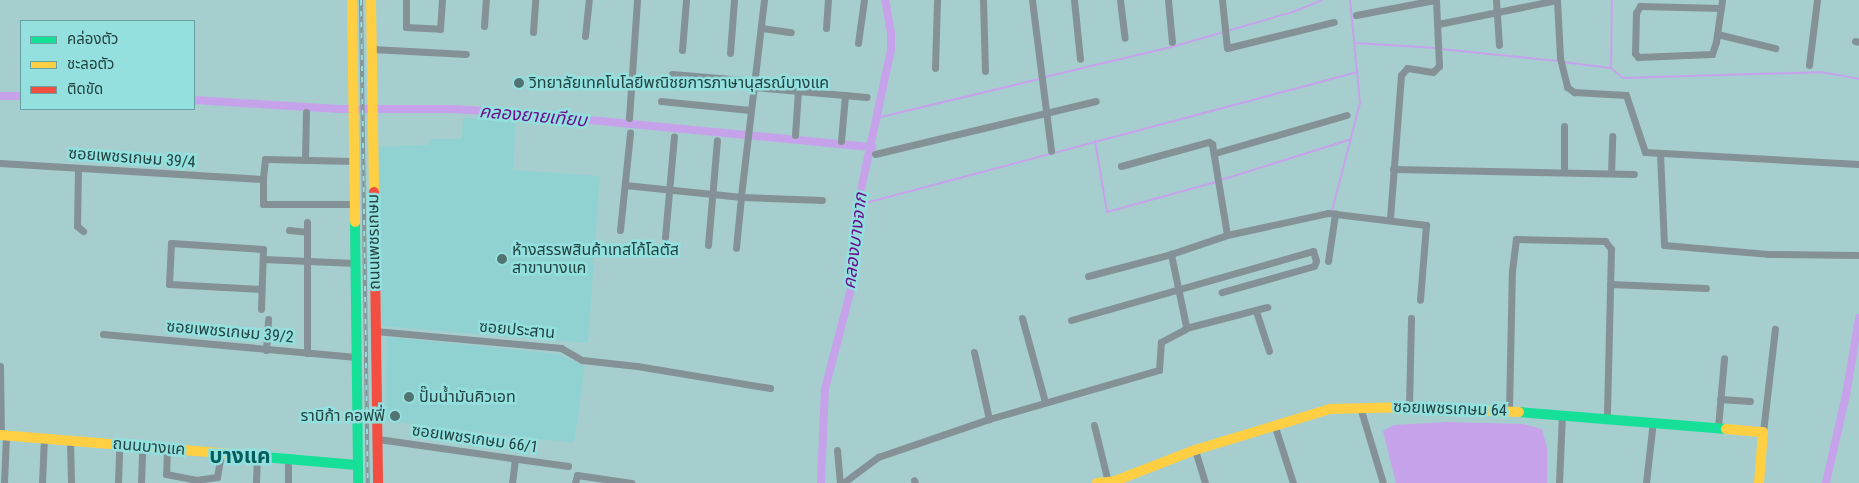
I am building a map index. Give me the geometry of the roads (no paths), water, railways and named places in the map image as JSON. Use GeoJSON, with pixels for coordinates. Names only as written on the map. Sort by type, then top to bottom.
{"type":"FeatureCollection","features":[{"type":"Feature","properties":{"kind":"main road","name":"ถนนเพชรเกษม"},"geometry":{"type":"LineString","coordinates":[[352,0],[358,483]]}},
{"type":"Feature","properties":{"kind":"main road","name":"ถนนเพชรเกษม"},"geometry":{"type":"LineString","coordinates":[[371,0],[378,483]]}},
{"type":"Feature","properties":{"kind":"main road","name":"ซอยเพชรเกษม 64"},"geometry":{"type":"LineString","coordinates":[[1097,483],[1108,482],[1195,450],[1274,424],[1330,409],[1409,407],[1510,410],[1763,432]]}},
{"type":"Feature","properties":{"kind":"main road"},"geometry":{"type":"LineString","coordinates":[[1759,483],[1763,432]]}},
{"type":"Feature","properties":{"kind":"main road","name":"ถนนบางแค"},"geometry":{"type":"LineString","coordinates":[[2,435],[357,465]]}},
{"type":"Feature","properties":{"kind":"main road"},"geometry":{"type":"LineString","coordinates":[[357,465],[372,455],[378,439]]}},
{"type":"Feature","properties":{"kind":"street"},"geometry":{"type":"LineString","coordinates":[[406,0],[406,27],[440,29],[442,0]]}},
{"type":"Feature","properties":{"kind":"street"},"geometry":{"type":"LineString","coordinates":[[484,26],[486,0]]}},
{"type":"Feature","properties":{"kind":"street"},"geometry":{"type":"LineString","coordinates":[[533,32],[535,0]]}},
{"type":"Feature","properties":{"kind":"street"},"geometry":{"type":"LineString","coordinates":[[585,36],[589,0]]}},
{"type":"Feature","properties":{"kind":"street"},"geometry":{"type":"LineString","coordinates":[[629,118],[637,0]]}},
{"type":"Feature","properties":{"kind":"street"},"geometry":{"type":"LineString","coordinates":[[682,50],[686,0]]}},
{"type":"Feature","properties":{"kind":"street"},"geometry":{"type":"LineString","coordinates":[[730,54],[734,0]]}},
{"type":"Feature","properties":{"kind":"street"},"geometry":{"type":"LineString","coordinates":[[736,248],[750,110],[764,0]]}},
{"type":"Feature","properties":{"kind":"street"},"geometry":{"type":"LineString","coordinates":[[826,28],[828,0]]}},
{"type":"Feature","properties":{"kind":"street"},"geometry":{"type":"LineString","coordinates":[[858,43],[864,0]]}},
{"type":"Feature","properties":{"kind":"street"},"geometry":{"type":"LineString","coordinates":[[935,68],[937,0]]}},
{"type":"Feature","properties":{"kind":"street"},"geometry":{"type":"LineString","coordinates":[[983,0],[985,71]]}},
{"type":"Feature","properties":{"kind":"street"},"geometry":{"type":"LineString","coordinates":[[1032,0],[1040,89],[1051,151]]}},
{"type":"Feature","properties":{"kind":"street"},"geometry":{"type":"LineString","coordinates":[[1074,0],[1080,59]]}},
{"type":"Feature","properties":{"kind":"street"},"geometry":{"type":"LineString","coordinates":[[1120,0],[1125,38]]}},
{"type":"Feature","properties":{"kind":"street"},"geometry":{"type":"LineString","coordinates":[[1168,0],[1172,42]]}},
{"type":"Feature","properties":{"kind":"street"},"geometry":{"type":"LineString","coordinates":[[1222,0],[1224,37],[1227,48],[1334,22]]}},
{"type":"Feature","properties":{"kind":"street"},"geometry":{"type":"LineString","coordinates":[[1356,15],[1436,0],[1439,45],[1437,70],[1410,68],[1401,75],[1390,218]]}},
{"type":"Feature","properties":{"kind":"street"},"geometry":{"type":"LineString","coordinates":[[1496,0],[1499,45]]}},
{"type":"Feature","properties":{"kind":"street"},"geometry":{"type":"LineString","coordinates":[[1438,24],[1557,0],[1561,67],[1569,92],[1626,95],[1644,151],[1859,164]]}},
{"type":"Feature","properties":{"kind":"street"},"geometry":{"type":"LineString","coordinates":[[1721,8],[1640,6],[1636,13],[1635,53],[1638,57],[1706,56],[1715,49],[1721,8],[1722,0]]}},
{"type":"Feature","properties":{"kind":"street"},"geometry":{"type":"LineString","coordinates":[[1809,65],[1817,0]]}},
{"type":"Feature","properties":{"kind":"street"},"geometry":{"type":"LineString","coordinates":[[760,28],[790,32]]}},
{"type":"Feature","properties":{"kind":"street"},"geometry":{"type":"LineString","coordinates":[[1717,34],[1775,48]]}},
{"type":"Feature","properties":{"kind":"street"},"geometry":{"type":"LineString","coordinates":[[372,49],[466,54]]}},
{"type":"Feature","properties":{"kind":"street"},"geometry":{"type":"LineString","coordinates":[[672,74],[798,91],[867,97]]}},
{"type":"Feature","properties":{"kind":"street"},"geometry":{"type":"LineString","coordinates":[[795,135],[798,91]]}},
{"type":"Feature","properties":{"kind":"street"},"geometry":{"type":"LineString","coordinates":[[841,141],[845,95]]}},
{"type":"Feature","properties":{"kind":"street"},"geometry":{"type":"LineString","coordinates":[[661,101],[750,110]]}},
{"type":"Feature","properties":{"kind":"street"},"geometry":{"type":"LineString","coordinates":[[875,154],[1096,101]]}},
{"type":"Feature","properties":{"kind":"street"},"geometry":{"type":"LineString","coordinates":[[305,160],[306,112]]}},
{"type":"Feature","properties":{"kind":"street"},"geometry":{"type":"LineString","coordinates":[[1215,153],[1347,115]]}},
{"type":"Feature","properties":{"kind":"street"},"geometry":{"type":"LineString","coordinates":[[1564,126],[1564,170]]}},
{"type":"Feature","properties":{"kind":"street"},"geometry":{"type":"LineString","coordinates":[[620,230],[630,133]]}},
{"type":"Feature","properties":{"kind":"street"},"geometry":{"type":"LineString","coordinates":[[665,237],[674,136]]}},
{"type":"Feature","properties":{"kind":"street"},"geometry":{"type":"LineString","coordinates":[[1611,173],[1612,136]]}},
{"type":"Feature","properties":{"kind":"street"},"geometry":{"type":"LineString","coordinates":[[708,244],[717,140]]}},
{"type":"Feature","properties":{"kind":"street"},"geometry":{"type":"LineString","coordinates":[[1121,166],[1208,142],[1215,153],[1227,235]]}},
{"type":"Feature","properties":{"kind":"street"},"geometry":{"type":"LineString","coordinates":[[1660,153],[1664,245],[1768,254],[1857,255]]}},
{"type":"Feature","properties":{"kind":"street"},"geometry":{"type":"LineString","coordinates":[[354,161],[264,159],[263,179],[263,204],[354,204]]}},
{"type":"Feature","properties":{"kind":"street","name":"ซอยเพชรเกษม 39/4"},"geometry":{"type":"LineString","coordinates":[[0,163],[263,179]]}},
{"type":"Feature","properties":{"kind":"street"},"geometry":{"type":"LineString","coordinates":[[78,168],[76,222],[77,228],[83,231]]}},
{"type":"Feature","properties":{"kind":"street"},"geometry":{"type":"LineString","coordinates":[[1393,169],[1564,170],[1634,174]]}},
{"type":"Feature","properties":{"kind":"street"},"geometry":{"type":"LineString","coordinates":[[625,185],[713,194],[822,200]]}},
{"type":"Feature","properties":{"kind":"street"},"geometry":{"type":"LineString","coordinates":[[1328,261],[1332,213]]}},
{"type":"Feature","properties":{"kind":"street"},"geometry":{"type":"LineString","coordinates":[[1088,276],[1171,254],[1227,235],[1332,213],[1390,218],[1426,225],[1420,300]]}},
{"type":"Feature","properties":{"kind":"street"},"geometry":{"type":"LineString","coordinates":[[307,353],[308,222]]}},
{"type":"Feature","properties":{"kind":"street"},"geometry":{"type":"LineString","coordinates":[[288,230],[307,232]]}},
{"type":"Feature","properties":{"kind":"street"},"geometry":{"type":"LineString","coordinates":[[1510,410],[1512,271],[1516,239],[1605,241],[1611,249],[1607,418]]}},
{"type":"Feature","properties":{"kind":"street"},"geometry":{"type":"LineString","coordinates":[[261,289],[168,284],[171,243],[264,249],[261,309]]}},
{"type":"Feature","properties":{"kind":"street"},"geometry":{"type":"LineString","coordinates":[[1071,320],[1313,251],[1316,261],[1314,266],[1222,292]]}},
{"type":"Feature","properties":{"kind":"street"},"geometry":{"type":"LineString","coordinates":[[1171,254],[1186,328]]}},
{"type":"Feature","properties":{"kind":"street"},"geometry":{"type":"LineString","coordinates":[[263,259],[355,262]]}},
{"type":"Feature","properties":{"kind":"street"},"geometry":{"type":"LineString","coordinates":[[1610,284],[1706,288]]}},
{"type":"Feature","properties":{"kind":"street"},"geometry":{"type":"LineString","coordinates":[[837,450],[841,483],[878,458],[988,419],[1159,370],[1161,342],[1186,328],[1267,308]]}},
{"type":"Feature","properties":{"kind":"street"},"geometry":{"type":"LineString","coordinates":[[1256,311],[1269,351]]}},
{"type":"Feature","properties":{"kind":"street"},"geometry":{"type":"LineString","coordinates":[[1022,318],[1045,402]]}},
{"type":"Feature","properties":{"kind":"street"},"geometry":{"type":"LineString","coordinates":[[1409,407],[1411,318]]}},
{"type":"Feature","properties":{"kind":"street"},"geometry":{"type":"LineString","coordinates":[[266,350],[268,319]]}},
{"type":"Feature","properties":{"kind":"street"},"geometry":{"type":"LineString","coordinates":[[1763,432],[1775,329]]}},
{"type":"Feature","properties":{"kind":"street","name":"ซอยประสาน"},"geometry":{"type":"LineString","coordinates":[[375,331],[562,348],[582,360],[637,366],[770,388]]}},
{"type":"Feature","properties":{"kind":"street","name":"ซอยเพชรเกษม 39/2"},"geometry":{"type":"LineString","coordinates":[[103,334],[356,357]]}},
{"type":"Feature","properties":{"kind":"street"},"geometry":{"type":"LineString","coordinates":[[974,352],[988,419]]}},
{"type":"Feature","properties":{"kind":"street"},"geometry":{"type":"LineString","coordinates":[[1718,427],[1724,358]]}},
{"type":"Feature","properties":{"kind":"street"},"geometry":{"type":"LineString","coordinates":[[0,366],[4,483]]}},
{"type":"Feature","properties":{"kind":"street"},"geometry":{"type":"LineString","coordinates":[[1720,400],[1750,402]]}},
{"type":"Feature","properties":{"kind":"street"},"geometry":{"type":"LineString","coordinates":[[1360,407],[1384,483]]}},
{"type":"Feature","properties":{"kind":"street"},"geometry":{"type":"LineString","coordinates":[[1560,483],[1562,414]]}},
{"type":"Feature","properties":{"kind":"street"},"geometry":{"type":"LineString","coordinates":[[1646,483],[1653,421]]}},
{"type":"Feature","properties":{"kind":"street"},"geometry":{"type":"LineString","coordinates":[[1274,424],[1293,483]]}},
{"type":"Feature","properties":{"kind":"street"},"geometry":{"type":"LineString","coordinates":[[1094,425],[1108,482]]}},
{"type":"Feature","properties":{"kind":"street"},"geometry":{"type":"LineString","coordinates":[[42,483],[44,438]]}},
{"type":"Feature","properties":{"kind":"street","name":"ซอยเพชรเกษม 66/1"},"geometry":{"type":"LineString","coordinates":[[378,439],[568,466]]}},
{"type":"Feature","properties":{"kind":"street"},"geometry":{"type":"LineString","coordinates":[[70,441],[71,483]]}},
{"type":"Feature","properties":{"kind":"street"},"geometry":{"type":"LineString","coordinates":[[118,483],[120,445]]}},
{"type":"Feature","properties":{"kind":"street"},"geometry":{"type":"LineString","coordinates":[[141,483],[142,447]]}},
{"type":"Feature","properties":{"kind":"street"},"geometry":{"type":"LineString","coordinates":[[167,449],[166,474],[196,481],[217,477],[221,454]]}},
{"type":"Feature","properties":{"kind":"street"},"geometry":{"type":"LineString","coordinates":[[1195,450],[1205,483]]}},
{"type":"Feature","properties":{"kind":"street"},"geometry":{"type":"LineString","coordinates":[[256,483],[257,457]]}},
{"type":"Feature","properties":{"kind":"street"},"geometry":{"type":"LineString","coordinates":[[288,459],[288,483]]}},
{"type":"Feature","properties":{"kind":"street"},"geometry":{"type":"LineString","coordinates":[[512,483],[515,459]]}},
{"type":"Feature","properties":{"kind":"street"},"geometry":{"type":"LineString","coordinates":[[575,483],[577,475],[631,483]]}},
{"type":"Feature","properties":{"kind":"waterway","name":"คลองบางจาก"},"geometry":{"type":"LineString","coordinates":[[821,483],[825,389],[851,289],[859,199],[891,50],[891,33],[885,0]]}},
{"type":"Feature","properties":{"kind":"waterway"},"geometry":{"type":"LineString","coordinates":[[1045,77],[1175,46],[1293,12],[1322,0]]}},
{"type":"Feature","properties":{"kind":"waterway"},"geometry":{"type":"LineString","coordinates":[[1332,211],[1360,103],[1350,0]]}},
{"type":"Feature","properties":{"kind":"waterway"},"geometry":{"type":"LineString","coordinates":[[1611,68],[1612,0]]}},
{"type":"Feature","properties":{"kind":"waterway"},"geometry":{"type":"LineString","coordinates":[[1356,43],[1436,48]]}},
{"type":"Feature","properties":{"kind":"waterway"},"geometry":{"type":"LineString","coordinates":[[1441,49],[1558,61]]}},
{"type":"Feature","properties":{"kind":"waterway"},"geometry":{"type":"LineString","coordinates":[[1563,62],[1611,68],[1623,78],[1821,72],[1859,79]]}},
{"type":"Feature","properties":{"kind":"waterway"},"geometry":{"type":"LineString","coordinates":[[858,205],[1358,72]]}},
{"type":"Feature","properties":{"kind":"waterway"},"geometry":{"type":"LineString","coordinates":[[877,118],[1040,79]]}},
{"type":"Feature","properties":{"kind":"waterway","name":"คลองยายเทียบ"},"geometry":{"type":"LineString","coordinates":[[0,96],[20,96]]}},
{"type":"Feature","properties":{"kind":"waterway","name":"คลองยายเทียบ"},"geometry":{"type":"LineString","coordinates":[[195,100],[339,109],[452,109],[517,113],[872,147]]}},
{"type":"Feature","properties":{"kind":"waterway"},"geometry":{"type":"LineString","coordinates":[[1221,180],[1352,139]]}},
{"type":"Feature","properties":{"kind":"waterway"},"geometry":{"type":"LineString","coordinates":[[1095,141],[1107,212],[1216,182]]}},
{"type":"Feature","properties":{"kind":"waterway"},"geometry":{"type":"LineString","coordinates":[[1826,483],[1846,395],[1859,318]]}},
{"type":"Feature","properties":{"kind":"railway"},"geometry":{"type":"LineString","coordinates":[[361,0],[368,483]]}},
{"type":"Feature","properties":{"kind":"place","name":"วิทยาลัยเทคโนโลยีพณิชยการภาษานุสรณ์บางแค"},"geometry":{"type":"Point","coordinates":[519,83]}},
{"type":"Feature","properties":{"kind":"place","name":"ห้างสรรพสินค้าเทสโก้โลตัส สาขาบางแค"},"geometry":{"type":"Point","coordinates":[502,259]}},
{"type":"Feature","properties":{"kind":"place","name":"ปั๊มน้ำมันคิวเอท"},"geometry":{"type":"Point","coordinates":[409,397]}},
{"type":"Feature","properties":{"kind":"place","name":"ราบิก้า คอฟฟี่"},"geometry":{"type":"Point","coordinates":[395,416]}},
{"type":"Feature","properties":{"kind":"district","name":"บางแค"},"geometry":{"type":"Point","coordinates":[240,456]}}]}
